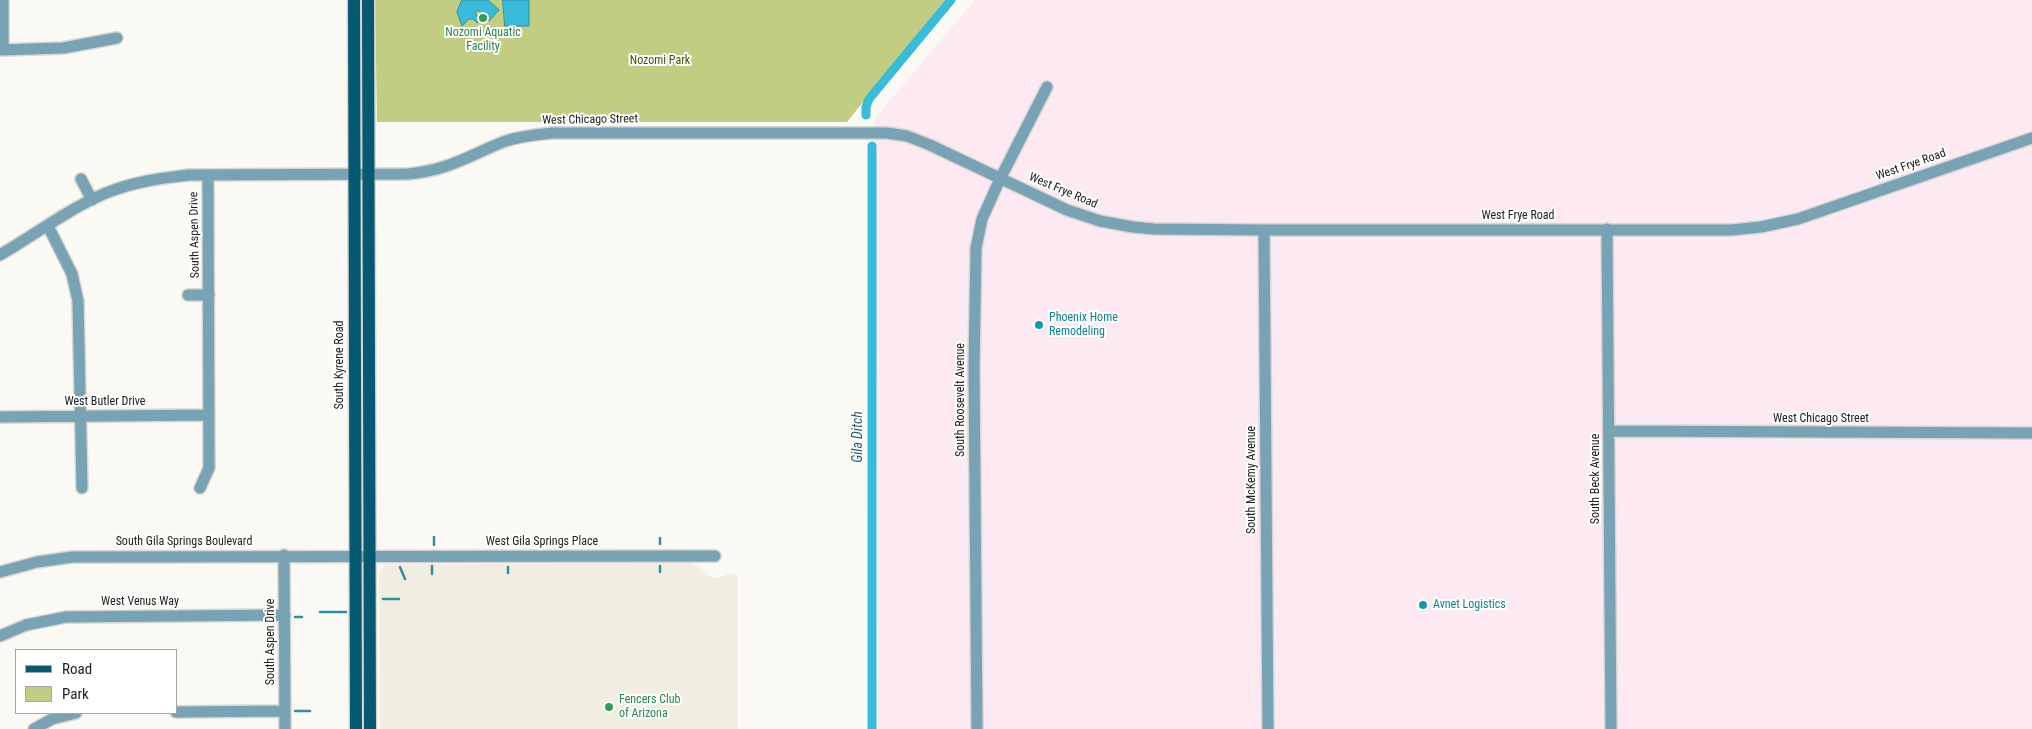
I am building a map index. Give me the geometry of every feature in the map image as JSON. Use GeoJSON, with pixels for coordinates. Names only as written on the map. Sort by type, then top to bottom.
{"type":"FeatureCollection","features":[{"type":"Feature","properties":{"kind":"main road","name":"South Kyrene Road"},"geometry":{"type":"LineString","coordinates":[[354,0],[356,729]]}},
{"type":"Feature","properties":{"kind":"main road"},"geometry":{"type":"LineString","coordinates":[[368,0],[370,729]]}},
{"type":"Feature","properties":{"kind":"street"},"geometry":{"type":"LineString","coordinates":[[3,0],[2,50],[63,48],[117,38]]}},
{"type":"Feature","properties":{"kind":"street","name":"South Roosevelt Avenue"},"geometry":{"type":"LineString","coordinates":[[977,729],[974,367],[976,248],[982,219],[1000,178],[1047,87]]}},
{"type":"Feature","properties":{"kind":"street","name":"West Chicago Street"},"geometry":{"type":"LineString","coordinates":[[0,255],[92,200],[121,188],[155,179],[189,175],[408,174],[434,171],[456,164],[511,140],[552,133],[863,131],[907,136],[1000,178]]}},
{"type":"Feature","properties":{"kind":"street","name":"West Frye Road"},"geometry":{"type":"LineString","coordinates":[[1000,178],[1067,210],[1100,222],[1154,229],[1731,230],[1787,222],[2032,138]]}},
{"type":"Feature","properties":{"kind":"street","name":"South Aspen Drive"},"geometry":{"type":"LineString","coordinates":[[200,488],[209,468],[208,175]]}},
{"type":"Feature","properties":{"kind":"street"},"geometry":{"type":"LineString","coordinates":[[81,179],[92,200]]}},
{"type":"Feature","properties":{"kind":"street"},"geometry":{"type":"LineString","coordinates":[[48,226],[72,274],[78,301],[82,488]]}},
{"type":"Feature","properties":{"kind":"street","name":"South Beck Avenue"},"geometry":{"type":"LineString","coordinates":[[1607,229],[1611,729]]}},
{"type":"Feature","properties":{"kind":"street","name":"South McKemy Avenue"},"geometry":{"type":"LineString","coordinates":[[1264,230],[1268,729]]}},
{"type":"Feature","properties":{"kind":"street","name":"South Aspen Drive"},"geometry":{"type":"LineString","coordinates":[[188,296],[209,295]]}},
{"type":"Feature","properties":{"kind":"street","name":"West Butler Drive"},"geometry":{"type":"LineString","coordinates":[[0,417],[209,415]]}},
{"type":"Feature","properties":{"kind":"street","name":"West Chicago Street"},"geometry":{"type":"LineString","coordinates":[[1610,431],[2032,434]]}},
{"type":"Feature","properties":{"kind":"street","name":"South Aspen Drive"},"geometry":{"type":"LineString","coordinates":[[284,556],[285,729]]}},
{"type":"Feature","properties":{"kind":"street","name":"South Gila Springs Boulevard"},"geometry":{"type":"LineString","coordinates":[[0,570],[72,557],[369,556]]}},
{"type":"Feature","properties":{"kind":"street","name":"West Gila Springs Place"},"geometry":{"type":"LineString","coordinates":[[369,556],[715,556]]}},
{"type":"Feature","properties":{"kind":"street","name":"West Venus Way"},"geometry":{"type":"LineString","coordinates":[[0,636],[26,625],[66,617],[284,615]]}},
{"type":"Feature","properties":{"kind":"street"},"geometry":{"type":"LineString","coordinates":[[178,712],[285,712]]}},
{"type":"Feature","properties":{"kind":"street"},"geometry":{"type":"LineString","coordinates":[[34,729],[52,719],[72,714]]}},
{"type":"Feature","properties":{"kind":"shaded area"},"geometry":{"type":"Polygon","coordinates":[[[975,0],[2032,0],[2032,729],[878,729],[875,118],[975,0]]]}},
{"type":"Feature","properties":{"kind":"shaded area"},"geometry":{"type":"Polygon","coordinates":[[[694,564],[709,576],[718,578],[731,573],[738,575],[738,729],[380,729],[379,577],[381,570],[386,565],[694,564]]]}},
{"type":"Feature","properties":{"kind":"green space","name":"Nozomi Park"},"geometry":{"type":"Polygon","coordinates":[[[375,0],[945,0],[847,122],[377,122],[375,0]]]}},
{"type":"Feature","properties":{"kind":"water"},"geometry":{"type":"Polygon","coordinates":[[[462,0],[488,0],[499,10],[489,21],[478,10],[475,13],[481,19],[477,23],[473,19],[469,19],[462,26],[457,12],[462,0]]]}},
{"type":"Feature","properties":{"kind":"water"},"geometry":{"type":"Polygon","coordinates":[[[503,0],[529,0],[529,26],[505,26],[503,0]]]}},
{"type":"Feature","properties":{"kind":"waterway","name":"Gila Ditch"},"geometry":{"type":"LineString","coordinates":[[866,115],[869,99],[951,0]]}},
{"type":"Feature","properties":{"kind":"waterway","name":"Gila Ditch"},"geometry":{"type":"LineString","coordinates":[[872,146],[872,729]]}},
{"type":"Feature","properties":{"kind":"waterway"},"geometry":{"type":"LineString","coordinates":[[434,537],[434,545]]}},
{"type":"Feature","properties":{"kind":"waterway"},"geometry":{"type":"LineString","coordinates":[[660,538],[660,544]]}},
{"type":"Feature","properties":{"kind":"waterway"},"geometry":{"type":"LineString","coordinates":[[432,566],[432,574]]}},
{"type":"Feature","properties":{"kind":"waterway"},"geometry":{"type":"LineString","coordinates":[[660,566],[660,572]]}},
{"type":"Feature","properties":{"kind":"waterway"},"geometry":{"type":"LineString","coordinates":[[400,567],[405,579]]}},
{"type":"Feature","properties":{"kind":"waterway"},"geometry":{"type":"LineString","coordinates":[[508,567],[508,573]]}},
{"type":"Feature","properties":{"kind":"waterway"},"geometry":{"type":"LineString","coordinates":[[383,599],[399,599]]}},
{"type":"Feature","properties":{"kind":"waterway"},"geometry":{"type":"LineString","coordinates":[[320,612],[346,612]]}},
{"type":"Feature","properties":{"kind":"waterway"},"geometry":{"type":"LineString","coordinates":[[295,617],[302,617]]}},
{"type":"Feature","properties":{"kind":"waterway"},"geometry":{"type":"LineString","coordinates":[[295,711],[310,711]]}},
{"type":"Feature","properties":{"kind":"place","name":"Nozomi Aquatic Facility"},"geometry":{"type":"Point","coordinates":[483,18]}},
{"type":"Feature","properties":{"kind":"place","name":"Phoenix Home Remodeling"},"geometry":{"type":"Point","coordinates":[1039,325]}},
{"type":"Feature","properties":{"kind":"place","name":"Avnet Logistics"},"geometry":{"type":"Point","coordinates":[1423,605]}},
{"type":"Feature","properties":{"kind":"place","name":"Fencers Club of Arizona"},"geometry":{"type":"Point","coordinates":[609,707]}}]}
